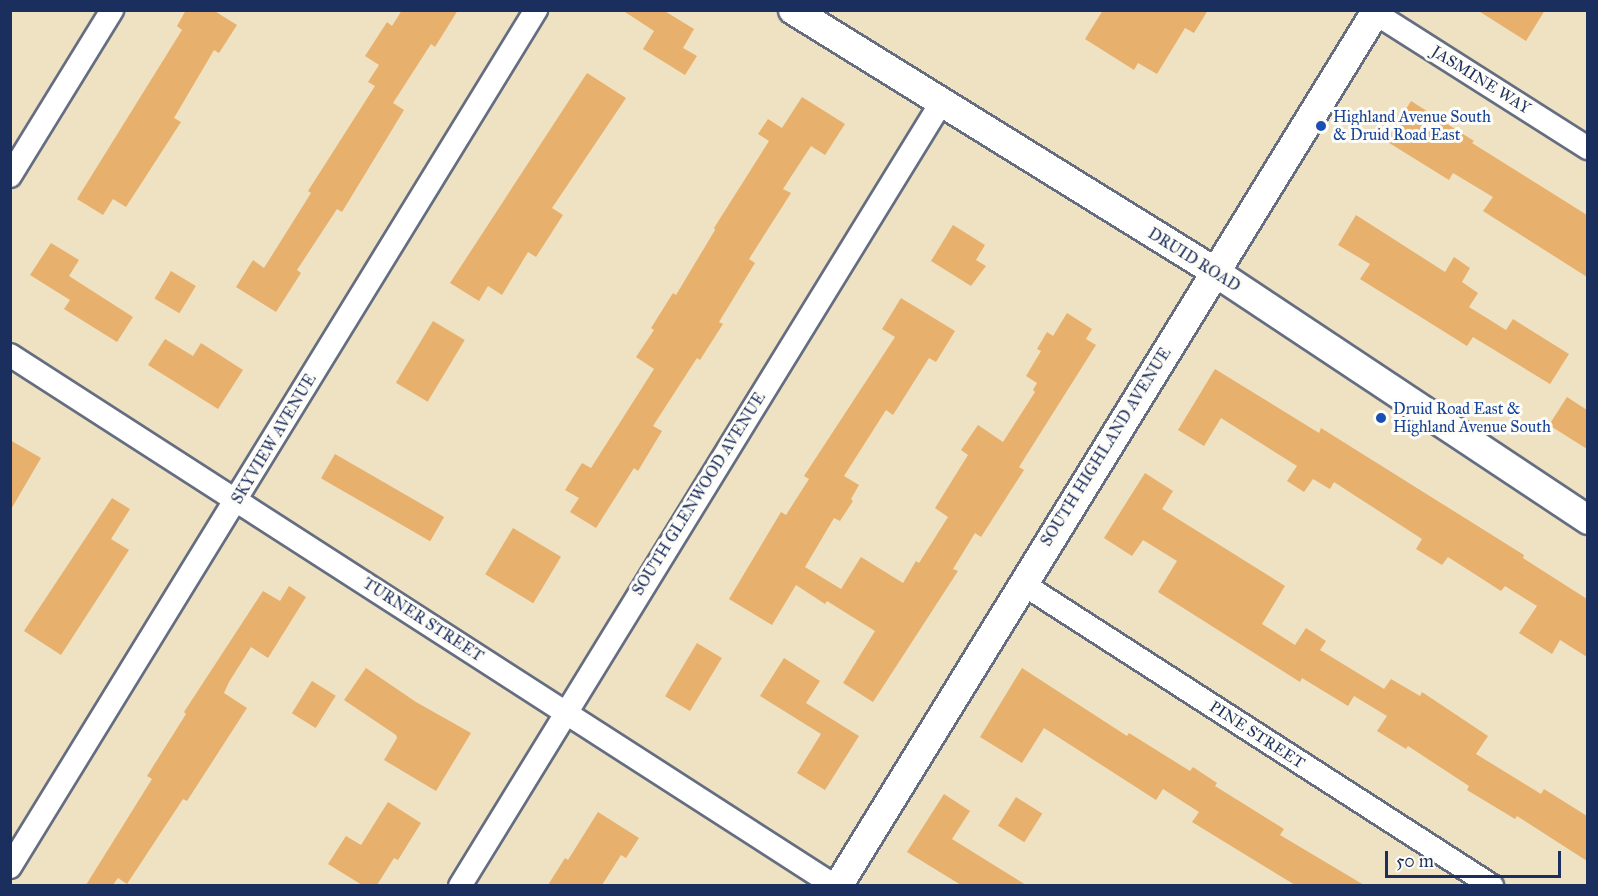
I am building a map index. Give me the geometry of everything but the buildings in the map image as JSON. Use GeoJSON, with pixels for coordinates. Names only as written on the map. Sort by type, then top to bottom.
{"type":"FeatureCollection","features":[{"type":"Feature","properties":{"kind":"street"},"geometry":{"type":"LineString","coordinates":[[10,176],[112,10]]}},
{"type":"Feature","properties":{"kind":"street","name":"SKYVIEW AVENUE"},"geometry":{"type":"LineString","coordinates":[[10,867],[536,10]]}},
{"type":"Feature","properties":{"kind":"street","name":"DRUID ROAD"},"geometry":{"type":"LineString","coordinates":[[793,10],[1215,272],[1587,520]]}},
{"type":"Feature","properties":{"kind":"street","name":"JASMINE WAY"},"geometry":{"type":"LineString","coordinates":[[1376,12],[1587,148]]}},
{"type":"Feature","properties":{"kind":"street","name":"SOUTH HIGHLAND AVENUE"},"geometry":{"type":"LineString","coordinates":[[836,885],[1376,12]]}},
{"type":"Feature","properties":{"kind":"street","name":"SOUTH GLENWOOD AVENUE"},"geometry":{"type":"LineString","coordinates":[[460,885],[940,103]]}},
{"type":"Feature","properties":{"kind":"street","name":"TURNER STREET"},"geometry":{"type":"LineString","coordinates":[[10,355],[836,885]]}},
{"type":"Feature","properties":{"kind":"street","name":"PINE STREET"},"geometry":{"type":"LineString","coordinates":[[1023,584],[1492,885]]}},
{"type":"Feature","properties":{"kind":"place","name":"Highland Avenue South & Druid Road East"},"geometry":{"type":"Point","coordinates":[1321,126]}},
{"type":"Feature","properties":{"kind":"place","name":"Druid Road East & Highland Avenue South"},"geometry":{"type":"Point","coordinates":[1381,418]}}]}
